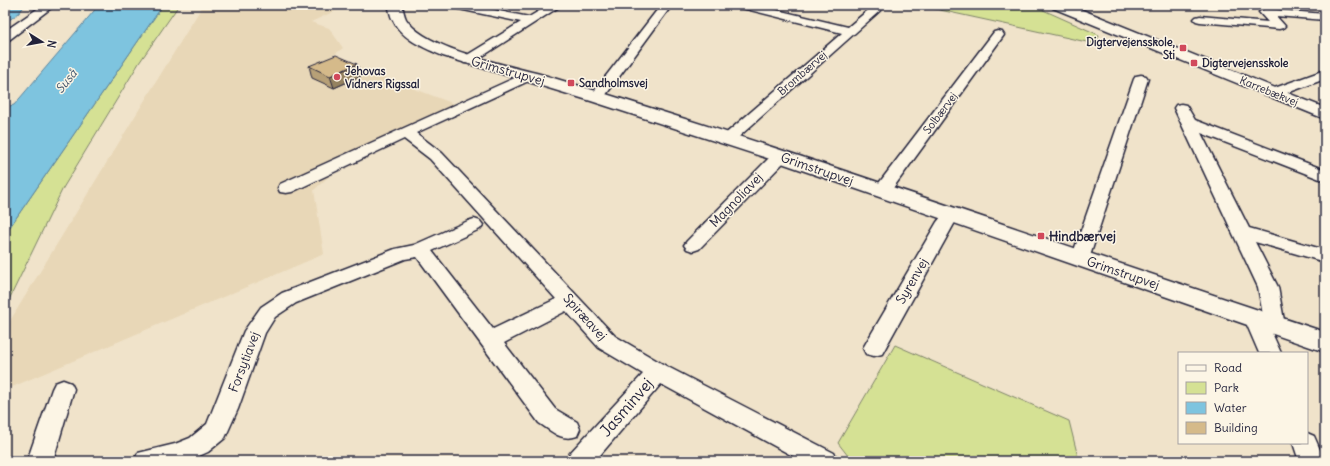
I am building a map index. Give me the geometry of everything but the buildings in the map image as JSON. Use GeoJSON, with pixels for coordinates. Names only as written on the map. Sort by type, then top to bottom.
{"type":"FeatureCollection","features":[{"type":"Feature","properties":{"kind":"street"},"geometry":{"type":"LineString","coordinates":[[5,37],[50,5]]}},
{"type":"Feature","properties":{"kind":"street","name":"Grimstrupvej"},"geometry":{"type":"LineString","coordinates":[[395,5],[395,11],[399,20],[419,39],[468,60],[528,76],[728,139],[1325,342]]}},
{"type":"Feature","properties":{"kind":"street"},"geometry":{"type":"LineString","coordinates":[[454,5],[531,21]]}},
{"type":"Feature","properties":{"kind":"street"},"geometry":{"type":"LineString","coordinates":[[468,60],[556,5]]}},
{"type":"Feature","properties":{"kind":"street"},"geometry":{"type":"LineString","coordinates":[[597,97],[667,5]]}},
{"type":"Feature","properties":{"kind":"street"},"geometry":{"type":"LineString","coordinates":[[742,5],[850,31]]}},
{"type":"Feature","properties":{"kind":"street","name":"Karrebækvej"},"geometry":{"type":"LineString","coordinates":[[1058,5],[1325,114]]}},
{"type":"Feature","properties":{"kind":"street","name":"Brombærvej"},"geometry":{"type":"LineString","coordinates":[[728,139],[877,8]]}},
{"type":"Feature","properties":{"kind":"street"},"geometry":{"type":"LineString","coordinates":[[1200,19],[1279,26],[1265,12],[1325,17]]}},
{"type":"Feature","properties":{"kind":"street","name":"Solbærvej"},"geometry":{"type":"LineString","coordinates":[[882,191],[998,35]]}},
{"type":"Feature","properties":{"kind":"street"},"geometry":{"type":"LineString","coordinates":[[1274,93],[1325,74]]}},
{"type":"Feature","properties":{"kind":"street"},"geometry":{"type":"LineString","coordinates":[[286,188],[528,76]]}},
{"type":"Feature","properties":{"kind":"street"},"geometry":{"type":"LineString","coordinates":[[1080,259],[1141,79]]}},
{"type":"Feature","properties":{"kind":"street"},"geometry":{"type":"LineString","coordinates":[[1182,108],[1268,287],[1275,326]]}},
{"type":"Feature","properties":{"kind":"street"},"geometry":{"type":"LineString","coordinates":[[1189,124],[1325,176]]}},
{"type":"Feature","properties":{"kind":"street","name":"Spiræavej"},"geometry":{"type":"LineString","coordinates":[[406,133],[436,156],[607,342],[658,372],[825,461]]}},
{"type":"Feature","properties":{"kind":"street","name":"Magnoliavej"},"geometry":{"type":"LineString","coordinates":[[693,245],[780,157]]}},
{"type":"Feature","properties":{"kind":"street","name":"Syrenvej"},"geometry":{"type":"LineString","coordinates":[[874,348],[946,222],[952,215]]}},
{"type":"Feature","properties":{"kind":"street","name":"Forsytiavej"},"geometry":{"type":"LineString","coordinates":[[147,461],[178,454],[199,445],[216,431],[226,409],[255,331],[268,312],[290,298],[402,252],[412,252],[421,249],[474,225]]}},
{"type":"Feature","properties":{"kind":"street"},"geometry":{"type":"LineString","coordinates":[[1241,232],[1325,256]]}},
{"type":"Feature","properties":{"kind":"street"},"geometry":{"type":"LineString","coordinates":[[421,249],[547,416],[568,429]]}},
{"type":"Feature","properties":{"kind":"street"},"geometry":{"type":"LineString","coordinates":[[490,340],[570,300]]}},
{"type":"Feature","properties":{"kind":"street"},"geometry":{"type":"LineString","coordinates":[[1254,318],[1270,352]]}},
{"type":"Feature","properties":{"kind":"street","name":"Jasminvej"},"geometry":{"type":"LineString","coordinates":[[579,461],[658,372]]}},
{"type":"Feature","properties":{"kind":"street"},"geometry":{"type":"LineString","coordinates":[[40,461],[63,389]]}},
{"type":"Feature","properties":{"kind":"street"},"geometry":{"type":"LineString","coordinates":[[1305,444],[1312,461]]}},
{"type":"Feature","properties":{"kind":"shaded area"},"geometry":{"type":"Polygon","coordinates":[[[203,5],[348,5],[311,22],[329,28],[343,48],[331,57],[457,105],[337,169],[314,190],[324,254],[5,390],[5,329],[203,5]]]}},
{"type":"Feature","properties":{"kind":"green space"},"geometry":{"type":"Polygon","coordinates":[[[163,5],[179,5],[139,63],[63,188],[5,308],[5,234],[163,5]]]}},
{"type":"Feature","properties":{"kind":"green space"},"geometry":{"type":"Polygon","coordinates":[[[917,5],[1032,5],[1099,35],[1096,44],[917,5]]]}},
{"type":"Feature","properties":{"kind":"green space"},"geometry":{"type":"Polygon","coordinates":[[[895,345],[1069,421],[1079,461],[852,461],[838,443],[895,345]]]}},
{"type":"Feature","properties":{"kind":"water"},"geometry":{"type":"Polygon","coordinates":[[[5,5],[25,5],[19,13],[5,23],[5,5]]]}},
{"type":"Feature","properties":{"kind":"water","name":"Suså"},"geometry":{"type":"Polygon","coordinates":[[[99,5],[163,5],[5,234],[5,107],[14,105],[99,5]]]}},
{"type":"Feature","properties":{"kind":"place","name":"Digtervejensskole, Sti"},"geometry":{"type":"Point","coordinates":[1183,48]}},
{"type":"Feature","properties":{"kind":"place","name":"Digtervejensskole"},"geometry":{"type":"Point","coordinates":[1194,63]}},
{"type":"Feature","properties":{"kind":"place","name":"Jehovas Vidners Rigssal"},"geometry":{"type":"Point","coordinates":[337,77]}},
{"type":"Feature","properties":{"kind":"place","name":"Sandholmsvej"},"geometry":{"type":"Point","coordinates":[571,83]}},
{"type":"Feature","properties":{"kind":"place","name":"Hindbærvej"},"geometry":{"type":"Point","coordinates":[1041,236]}}]}
